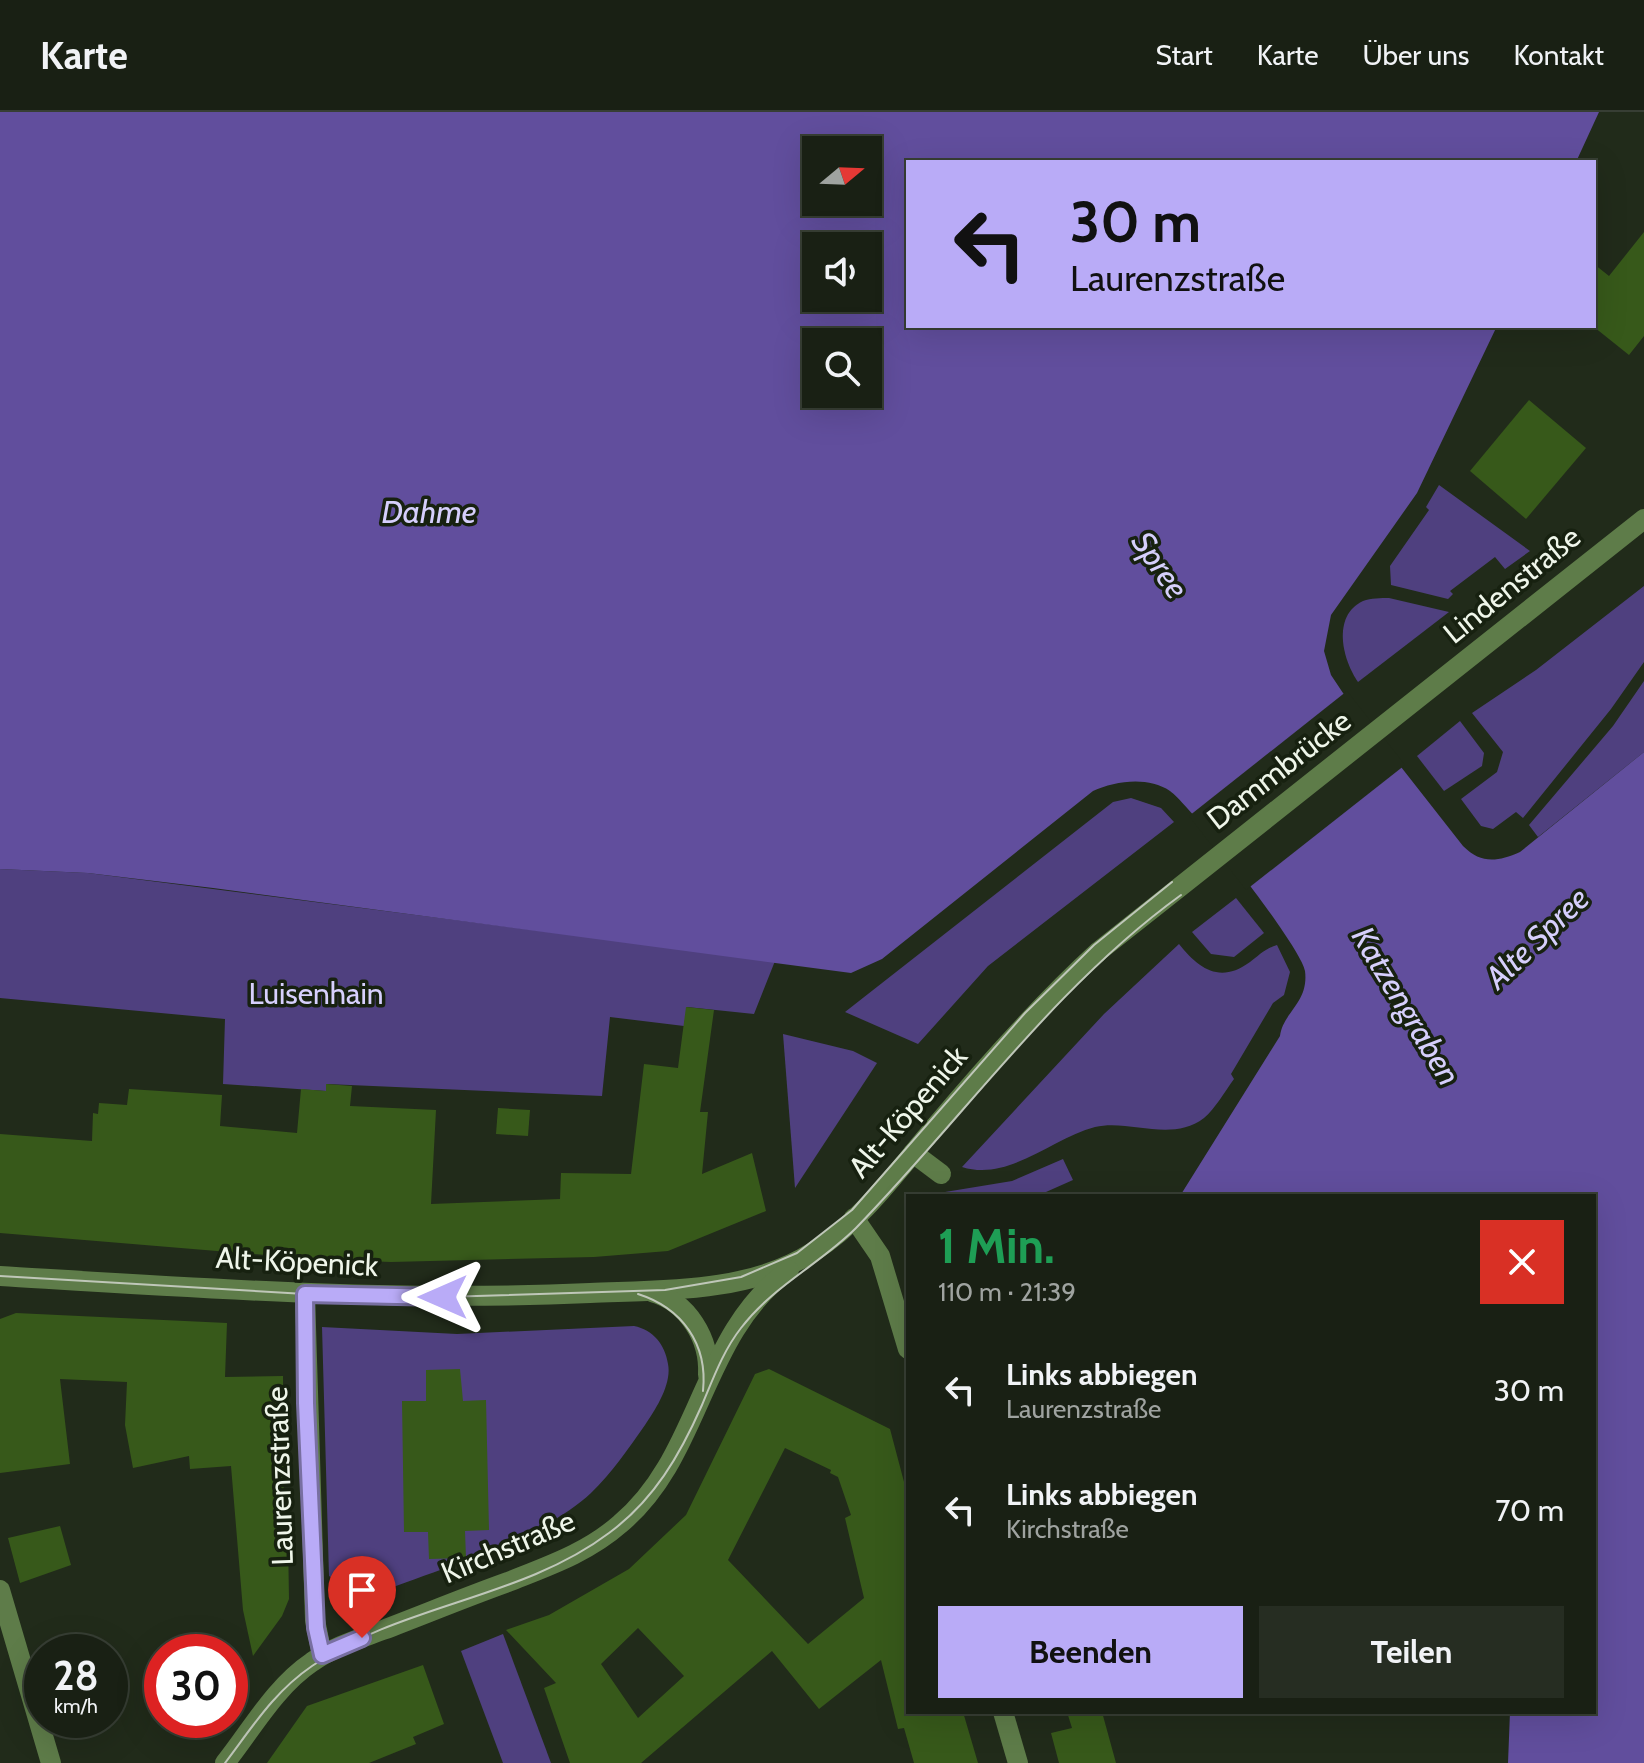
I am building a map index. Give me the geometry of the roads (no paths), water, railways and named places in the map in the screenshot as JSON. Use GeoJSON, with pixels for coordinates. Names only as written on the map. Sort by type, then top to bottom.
{"type":"FeatureCollection","features":[{"type":"Feature","properties":{"kind":"street","name":"Lindenstraße"},"geometry":{"type":"LineString","coordinates":[[1418,699],[1644,519]]}},
{"type":"Feature","properties":{"kind":"street","name":"Dammbrücke"},"geometry":{"type":"LineString","coordinates":[[1176,889],[1418,699]]}},
{"type":"Feature","properties":{"kind":"street","name":"Alt-Köpenick"},"geometry":{"type":"LineString","coordinates":[[0,1276],[305,1294],[465,1297],[684,1289],[738,1280],[782,1267],[815,1251],[854,1218],[1057,990],[1176,889]]}},
{"type":"Feature","properties":{"kind":"street"},"geometry":{"type":"LineString","coordinates":[[913,1153],[941,1174]]}},
{"type":"Feature","properties":{"kind":"street"},"geometry":{"type":"LineString","coordinates":[[854,1218],[880,1256],[906,1342]]}},
{"type":"Feature","properties":{"kind":"street","name":"Kirchstraße"},"geometry":{"type":"LineString","coordinates":[[225,1763],[278,1694],[322,1655],[545,1569],[597,1542],[632,1514],[658,1482],[682,1439],[725,1342],[751,1304],[778,1277],[815,1251]]}},
{"type":"Feature","properties":{"kind":"street","name":"Alt-Köpenick"},"geometry":{"type":"LineString","coordinates":[[640,1290],[662,1295],[691,1319],[705,1345],[708,1379]]}},
{"type":"Feature","properties":{"kind":"street","name":"Laurenzstraße"},"geometry":{"type":"LineString","coordinates":[[305,1294],[315,1620],[322,1655]]}},
{"type":"Feature","properties":{"kind":"street"},"geometry":{"type":"LineString","coordinates":[[0,1590],[51,1763]]}},
{"type":"Feature","properties":{"kind":"street"},"geometry":{"type":"LineString","coordinates":[[1004,1714],[1018,1763]]}},
{"type":"Feature","properties":{"kind":"water","name":"Dahme"},"geometry":{"type":"Polygon","coordinates":[[[0,112],[1599,112],[1577,160],[906,160],[906,328],[1496,328],[1417,493],[1331,615],[1324,651],[1331,675],[1343,693],[1463,846],[1476,856],[1490,860],[1520,852],[1644,752],[1644,1763],[1508,1763],[1510,1714],[1596,1714],[1596,1194],[1181,1194],[1280,1036],[1300,999],[1305,971],[1286,935],[1245,878],[1170,791],[1152,783],[1132,782],[1093,791],[882,959],[851,973],[88,873],[0,869],[0,112]]]}},
{"type":"Feature","properties":{"kind":"tram line"},"geometry":{"type":"LineString","coordinates":[[0,1276],[305,1294],[443,1297],[665,1290],[741,1277],[797,1253],[852,1210],[1025,1013],[1094,945],[1172,882]]}},
{"type":"Feature","properties":{"kind":"tram line"},"geometry":{"type":"LineString","coordinates":[[225,1763],[275,1698],[312,1666],[384,1628],[538,1573],[575,1555],[625,1520],[652,1491],[675,1459],[724,1356],[754,1313],[856,1228],[1051,1011],[1135,931],[1181,895]]}},
{"type":"Feature","properties":{"kind":"tram line"},"geometry":{"type":"LineString","coordinates":[[638,1294],[667,1308],[689,1330],[701,1358],[703,1391]]}},
{"type":"Feature","properties":{"kind":"water label","name":"Spree"},"geometry":{"type":"Point","coordinates":[1160,565]}},
{"type":"Feature","properties":{"kind":"water label","name":"Alte Spree"},"geometry":{"type":"Point","coordinates":[1537,938]}},
{"type":"Feature","properties":{"kind":"water label","name":"Katzengraben"},"geometry":{"type":"Point","coordinates":[1406,1006]}},
{"type":"Feature","properties":{"kind":"park label","name":"Luisenhain"},"geometry":{"type":"Point","coordinates":[316,994]}}]}
